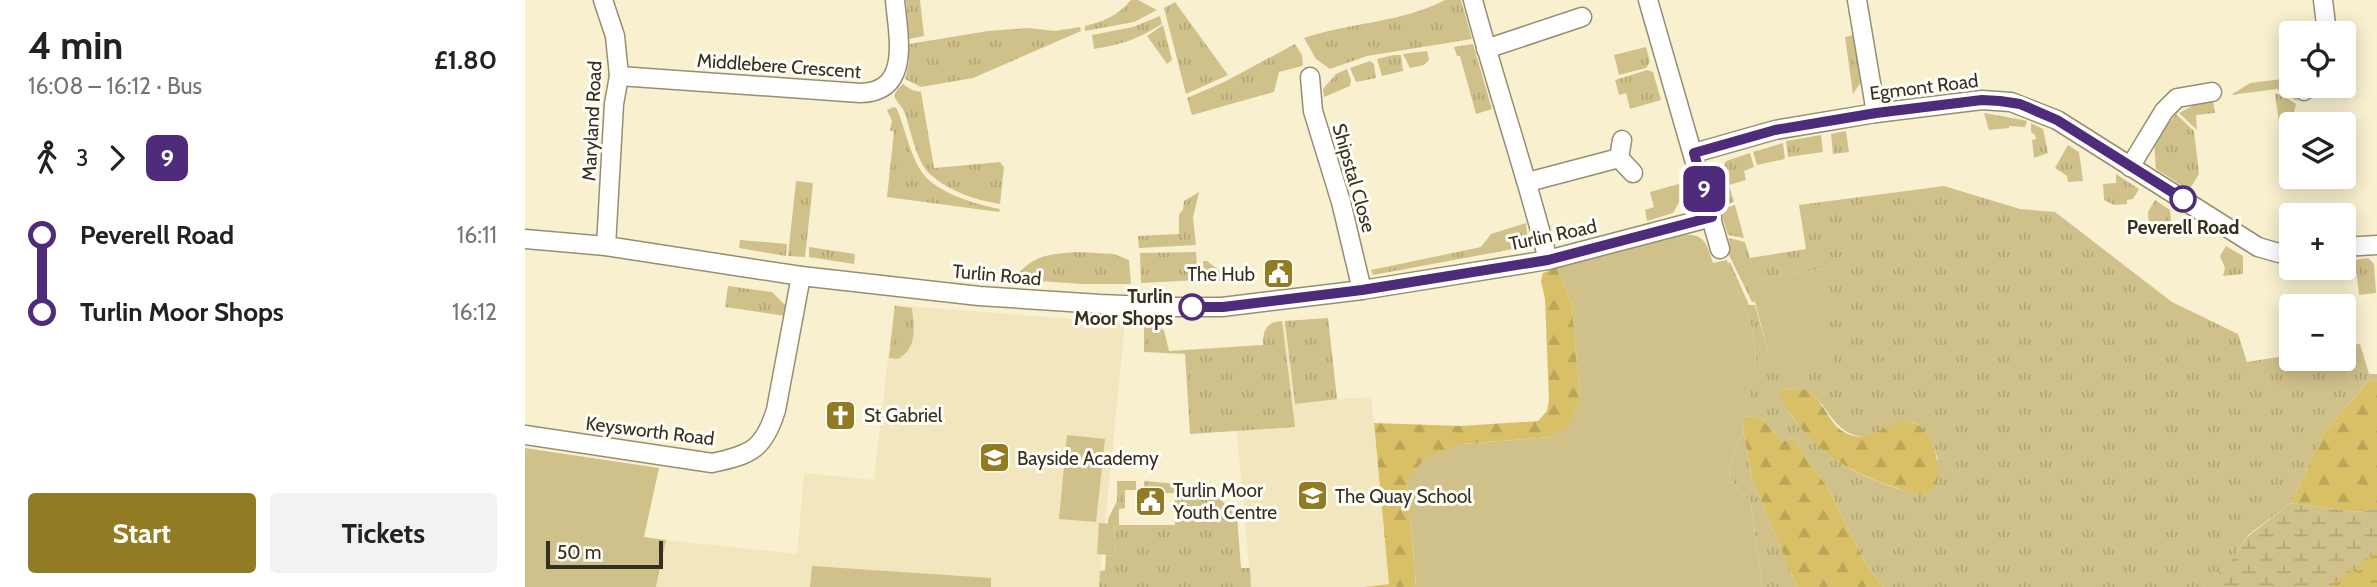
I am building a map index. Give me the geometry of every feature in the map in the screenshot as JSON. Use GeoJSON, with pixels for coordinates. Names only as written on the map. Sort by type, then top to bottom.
{"type":"FeatureCollection","features":[{"type":"Feature","properties":{"kind":"street","name":"Maryland Road"},"geometry":{"type":"LineString","coordinates":[[603,0],[615,36],[619,76],[614,104],[606,246]]}},
{"type":"Feature","properties":{"kind":"street","name":"Middlebere Crescent"},"geometry":{"type":"LineString","coordinates":[[619,76],[860,93],[879,91],[890,83],[897,69],[895,0]]}},
{"type":"Feature","properties":{"kind":"street"},"geometry":{"type":"LineString","coordinates":[[1473,0],[1528,182],[1548,260]]}},
{"type":"Feature","properties":{"kind":"street"},"geometry":{"type":"LineString","coordinates":[[1648,0],[1720,249]]}},
{"type":"Feature","properties":{"kind":"street"},"geometry":{"type":"LineString","coordinates":[[1857,0],[1876,113]]}},
{"type":"Feature","properties":{"kind":"street"},"geometry":{"type":"LineString","coordinates":[[2323,0],[2326,21]]}},
{"type":"Feature","properties":{"kind":"street"},"geometry":{"type":"LineString","coordinates":[[1486,49],[1582,17]]}},
{"type":"Feature","properties":{"kind":"street","name":"Shipstal Close"},"geometry":{"type":"LineString","coordinates":[[1310,77],[1313,111],[1341,202],[1362,290]]}},
{"type":"Feature","properties":{"kind":"street"},"geometry":{"type":"LineString","coordinates":[[2130,167],[2152,128],[2170,104],[2177,98],[2212,92]]}},
{"type":"Feature","properties":{"kind":"street","name":"Egmont Road"},"geometry":{"type":"LineString","coordinates":[[1694,153],[1775,130],[1876,113],[1982,100],[2011,102],[2057,120],[2257,247],[2279,253]]}},
{"type":"Feature","properties":{"kind":"street"},"geometry":{"type":"LineString","coordinates":[[1619,159],[1622,140]]}},
{"type":"Feature","properties":{"kind":"street"},"geometry":{"type":"LineString","coordinates":[[1528,182],[1619,159]]}},
{"type":"Feature","properties":{"kind":"street"},"geometry":{"type":"LineString","coordinates":[[1619,159],[1633,173]]}},
{"type":"Feature","properties":{"kind":"street","name":"Turlin Road"},"geometry":{"type":"LineString","coordinates":[[525,239],[606,246],[801,276],[979,296],[1172,307],[1223,307],[1362,290],[1548,260],[1712,217]]}},
{"type":"Feature","properties":{"kind":"street"},"geometry":{"type":"LineString","coordinates":[[2356,246],[2377,244]]}},
{"type":"Feature","properties":{"kind":"street","name":"Keysworth Road"},"geometry":{"type":"LineString","coordinates":[[525,435],[712,463],[740,457],[757,447],[770,430],[801,276]]}},
{"type":"Feature","properties":{"kind":"shaded area","name":"Bayside Academy"},"geometry":{"type":"Polygon","coordinates":[[[894,305],[1125,323],[1099,587],[656,587],[666,540],[797,554],[804,473],[874,480],[894,305]]]}},
{"type":"Feature","properties":{"kind":"shaded area","name":"The Quay School"},"geometry":{"type":"Polygon","coordinates":[[[1328,318],[1337,399],[1371,397],[1389,584],[1364,587],[1251,587],[1229,347],[1263,345],[1264,331],[1274,322],[1328,318]]]}},
{"type":"Feature","properties":{"kind":"green space"},"geometry":{"type":"Polygon","coordinates":[[[906,0],[920,0],[924,36],[909,39],[906,0]]]}},
{"type":"Feature","properties":{"kind":"green space"},"geometry":{"type":"Polygon","coordinates":[[[1131,0],[1138,0],[1157,10],[1134,22],[1085,31],[1085,26],[1110,17],[1131,0]]]}},
{"type":"Feature","properties":{"kind":"green space"},"geometry":{"type":"Polygon","coordinates":[[[1445,0],[1461,0],[1472,39],[1367,56],[1330,69],[1316,59],[1304,38],[1393,18],[1445,0]]]}},
{"type":"Feature","properties":{"kind":"green space"},"geometry":{"type":"Polygon","coordinates":[[[1175,2],[1228,75],[1186,94],[1164,8],[1175,2]]]}},
{"type":"Feature","properties":{"kind":"green space"},"geometry":{"type":"Polygon","coordinates":[[[1160,16],[1162,24],[1137,38],[1094,49],[1092,35],[1133,27],[1160,16]]]}},
{"type":"Feature","properties":{"kind":"green space"},"geometry":{"type":"Polygon","coordinates":[[[1163,25],[1172,60],[1167,64],[1147,36],[1163,25]]]}},
{"type":"Feature","properties":{"kind":"green space"},"geometry":{"type":"Polygon","coordinates":[[[1080,27],[1081,31],[973,78],[921,87],[905,79],[909,44],[988,31],[1028,28],[1055,31],[1080,27]]]}},
{"type":"Feature","properties":{"kind":"green space"},"geometry":{"type":"Polygon","coordinates":[[[1853,35],[1861,82],[1853,94],[1845,37],[1853,35]]]}},
{"type":"Feature","properties":{"kind":"green space"},"geometry":{"type":"Polygon","coordinates":[[[1295,44],[1302,55],[1303,64],[1279,72],[1274,92],[1192,115],[1187,98],[1224,82],[1295,44]]]}},
{"type":"Feature","properties":{"kind":"green space"},"geometry":{"type":"Polygon","coordinates":[[[1473,44],[1492,109],[1476,114],[1460,56],[1457,56],[1454,47],[1473,44]]]}},
{"type":"Feature","properties":{"kind":"green space"},"geometry":{"type":"Polygon","coordinates":[[[1646,47],[1650,62],[1646,68],[1619,75],[1614,55],[1646,47]]]}},
{"type":"Feature","properties":{"kind":"green space"},"geometry":{"type":"Polygon","coordinates":[[[1427,51],[1429,60],[1424,65],[1410,68],[1403,54],[1427,51]]]}},
{"type":"Feature","properties":{"kind":"green space"},"geometry":{"type":"Polygon","coordinates":[[[1401,55],[1403,71],[1382,76],[1377,59],[1401,55]]]}},
{"type":"Feature","properties":{"kind":"green space"},"geometry":{"type":"Polygon","coordinates":[[[1370,61],[1374,64],[1376,78],[1356,82],[1350,68],[1370,61]]]}},
{"type":"Feature","properties":{"kind":"green space"},"geometry":{"type":"Polygon","coordinates":[[[1347,69],[1350,86],[1324,97],[1323,89],[1336,74],[1347,69]]]}},
{"type":"Feature","properties":{"kind":"green space"},"geometry":{"type":"Polygon","coordinates":[[[1647,70],[1653,72],[1661,100],[1630,109],[1626,93],[1619,95],[1615,80],[1647,70]]]}},
{"type":"Feature","properties":{"kind":"green space"},"geometry":{"type":"Polygon","coordinates":[[[2279,79],[2279,90],[2231,95],[2250,83],[2279,79]]]}},
{"type":"Feature","properties":{"kind":"green space"},"geometry":{"type":"Polygon","coordinates":[[[903,84],[921,92],[934,168],[1000,162],[1004,167],[1000,204],[955,191],[926,170],[904,111],[895,97],[896,91],[903,84]]]}},
{"type":"Feature","properties":{"kind":"green space"},"geometry":{"type":"Polygon","coordinates":[[[2275,94],[2296,104],[2294,112],[2279,112],[2279,123],[2275,94]]]}},
{"type":"Feature","properties":{"kind":"green space"},"geometry":{"type":"Polygon","coordinates":[[[2213,101],[2215,113],[2196,115],[2197,130],[2179,113],[2196,104],[2213,101]]]}},
{"type":"Feature","properties":{"kind":"green space"},"geometry":{"type":"Polygon","coordinates":[[[894,107],[914,157],[927,178],[946,191],[968,201],[1000,209],[999,212],[887,197],[894,132],[890,130],[892,121],[887,110],[894,107]]]}},
{"type":"Feature","properties":{"kind":"green space"},"geometry":{"type":"Polygon","coordinates":[[[1984,113],[2027,121],[2025,127],[2009,126],[1989,130],[1984,113]]]}},
{"type":"Feature","properties":{"kind":"green space"},"geometry":{"type":"Polygon","coordinates":[[[2176,114],[2194,131],[2199,174],[2189,190],[2156,169],[2154,142],[2176,114]]]}},
{"type":"Feature","properties":{"kind":"green space"},"geometry":{"type":"Polygon","coordinates":[[[2031,123],[2043,129],[2048,153],[2034,158],[2032,140],[2036,139],[2031,132],[2031,123]]]}},
{"type":"Feature","properties":{"kind":"green space"},"geometry":{"type":"Polygon","coordinates":[[[1846,131],[1849,152],[1833,154],[1831,134],[1846,131]]]}},
{"type":"Feature","properties":{"kind":"green space"},"geometry":{"type":"Polygon","coordinates":[[[1821,135],[1823,152],[1788,157],[1786,141],[1821,135]]]}},
{"type":"Feature","properties":{"kind":"green space"},"geometry":{"type":"Polygon","coordinates":[[[1783,143],[1785,159],[1757,165],[1753,152],[1783,143]]]}},
{"type":"Feature","properties":{"kind":"green space"},"geometry":{"type":"Polygon","coordinates":[[[2068,145],[2079,152],[2083,181],[2068,182],[2067,176],[2055,168],[2068,145]]]}},
{"type":"Feature","properties":{"kind":"green space"},"geometry":{"type":"Polygon","coordinates":[[[1750,153],[1754,167],[1744,171],[1746,180],[1729,185],[1734,202],[1719,206],[1714,186],[1726,161],[1750,153]]]}},
{"type":"Feature","properties":{"kind":"green space"},"geometry":{"type":"Polygon","coordinates":[[[2116,174],[2139,189],[2133,199],[2127,200],[2127,204],[2114,205],[2104,200],[2103,184],[2116,183],[2116,174]]]}},
{"type":"Feature","properties":{"kind":"green space"},"geometry":{"type":"Polygon","coordinates":[[[796,181],[813,183],[805,257],[788,256],[796,181]]]}},
{"type":"Feature","properties":{"kind":"green space"},"geometry":{"type":"Polygon","coordinates":[[[1686,182],[1687,188],[1673,213],[1647,221],[1645,210],[1654,207],[1650,192],[1686,182]]]}},
{"type":"Feature","properties":{"kind":"green space"},"geometry":{"type":"Polygon","coordinates":[[[1944,186],[2020,209],[2055,212],[2172,302],[2238,334],[2247,362],[2279,357],[2279,371],[2356,371],[2356,345],[2360,344],[2369,374],[2377,374],[2377,380],[2371,382],[2370,379],[2324,433],[2291,503],[2248,535],[2230,562],[2203,587],[1883,587],[1865,562],[1828,488],[1793,439],[1782,441],[1762,419],[1745,416],[1756,360],[1753,331],[1728,263],[1730,262],[1749,305],[1755,305],[1768,352],[1822,269],[1746,281],[1755,302],[1752,302],[1729,255],[1728,238],[1745,242],[1750,258],[1806,249],[1799,205],[1944,186]],[[1798,388],[1784,390],[1785,404],[1789,412],[1810,438],[1838,461],[1868,478],[1920,494],[1938,459],[1919,425],[1910,422],[1868,437],[1854,435],[1838,425],[1814,395],[1798,388]]]}},
{"type":"Feature","properties":{"kind":"green space"},"geometry":{"type":"Polygon","coordinates":[[[1199,192],[1193,218],[1196,245],[1139,248],[1138,236],[1179,234],[1179,214],[1183,210],[1184,201],[1199,192]]]}},
{"type":"Feature","properties":{"kind":"green space"},"geometry":{"type":"Polygon","coordinates":[[[2155,200],[2170,210],[2172,232],[2154,234],[2149,230],[2148,212],[2155,200]]]}},
{"type":"Feature","properties":{"kind":"green space"},"geometry":{"type":"Polygon","coordinates":[[[1735,205],[1744,238],[1728,235],[1720,210],[1735,205]]]}},
{"type":"Feature","properties":{"kind":"green space"},"geometry":{"type":"Polygon","coordinates":[[[1526,223],[1528,241],[1524,247],[1373,275],[1371,270],[1481,247],[1491,234],[1526,223]]]}},
{"type":"Feature","properties":{"kind":"green space"},"geometry":{"type":"Polygon","coordinates":[[[1680,235],[1700,237],[1713,263],[1727,260],[1753,331],[1756,360],[1743,430],[1729,467],[1731,481],[1751,503],[1762,587],[1413,587],[1416,586],[1407,481],[1425,458],[1461,444],[1550,437],[1569,426],[1580,399],[1572,305],[1557,268],[1680,235]]]}},
{"type":"Feature","properties":{"kind":"green space"},"geometry":{"type":"Polygon","coordinates":[[[740,240],[787,244],[786,256],[739,248],[740,240]]]}},
{"type":"Feature","properties":{"kind":"green space"},"geometry":{"type":"Polygon","coordinates":[[[2226,246],[2243,256],[2243,274],[2223,276],[2225,268],[2220,256],[2226,246]]]}},
{"type":"Feature","properties":{"kind":"green space"},"geometry":{"type":"Polygon","coordinates":[[[809,247],[855,254],[854,264],[809,257],[809,247]]]}},
{"type":"Feature","properties":{"kind":"green space"},"geometry":{"type":"Polygon","coordinates":[[[1077,252],[1114,254],[1129,260],[1131,284],[1014,279],[1034,260],[1077,252]]]}},
{"type":"Feature","properties":{"kind":"green space"},"geometry":{"type":"Polygon","coordinates":[[[1196,252],[1198,280],[1141,283],[1140,253],[1196,252]]]}},
{"type":"Feature","properties":{"kind":"green space"},"geometry":{"type":"Polygon","coordinates":[[[2368,258],[2374,264],[2376,293],[2359,295],[2356,260],[2368,258]]]}},
{"type":"Feature","properties":{"kind":"green space"},"geometry":{"type":"Polygon","coordinates":[[[1203,261],[1207,261],[1231,280],[1205,282],[1203,261]]]}},
{"type":"Feature","properties":{"kind":"green space"},"geometry":{"type":"Polygon","coordinates":[[[1557,268],[1572,305],[1580,399],[1569,427],[1550,437],[1461,444],[1407,481],[1416,587],[1364,587],[1389,584],[1374,423],[1460,426],[1538,421],[1547,411],[1549,400],[1545,299],[1541,281],[1543,273],[1557,268]]]}},
{"type":"Feature","properties":{"kind":"green space"},"geometry":{"type":"Polygon","coordinates":[[[1822,269],[1835,366],[1786,370],[1768,352],[1755,302],[1745,281],[1822,269]]]}},
{"type":"Feature","properties":{"kind":"green space"},"geometry":{"type":"Polygon","coordinates":[[[728,286],[772,292],[786,306],[785,316],[725,307],[728,286]]]}},
{"type":"Feature","properties":{"kind":"green space"},"geometry":{"type":"Polygon","coordinates":[[[895,306],[912,308],[913,323],[912,343],[898,359],[889,358],[895,306]]]}},
{"type":"Feature","properties":{"kind":"green space"},"geometry":{"type":"Polygon","coordinates":[[[1328,318],[1337,399],[1295,404],[1285,321],[1328,318]]]}},
{"type":"Feature","properties":{"kind":"green space"},"geometry":{"type":"Polygon","coordinates":[[[1282,321],[1295,427],[1190,434],[1185,354],[1144,352],[1144,325],[1164,330],[1169,351],[1263,345],[1266,328],[1272,323],[1282,321]]]}},
{"type":"Feature","properties":{"kind":"green space"},"geometry":{"type":"Polygon","coordinates":[[[2371,378],[2371,382],[2377,380],[2377,509],[2356,512],[2291,503],[2324,433],[2371,378]]]}},
{"type":"Feature","properties":{"kind":"green space"},"geometry":{"type":"Polygon","coordinates":[[[1798,388],[1813,394],[1832,421],[1852,436],[1873,434],[1901,422],[1917,424],[1928,435],[1935,450],[1939,471],[1935,485],[1926,494],[1918,494],[1876,480],[1841,463],[1799,426],[1779,393],[1798,388]]]}},
{"type":"Feature","properties":{"kind":"green space"},"geometry":{"type":"Polygon","coordinates":[[[1745,416],[1762,419],[1782,441],[1793,439],[1828,488],[1865,562],[1883,587],[1797,587],[1752,478],[1743,430],[1745,416]]]}},
{"type":"Feature","properties":{"kind":"green space"},"geometry":{"type":"Polygon","coordinates":[[[1743,430],[1752,478],[1797,587],[1762,587],[1751,503],[1731,481],[1729,467],[1743,430]]]}},
{"type":"Feature","properties":{"kind":"green space"},"geometry":{"type":"Polygon","coordinates":[[[1067,435],[1105,439],[1096,522],[1059,519],[1067,435]]]}},
{"type":"Feature","properties":{"kind":"green space"},"geometry":{"type":"Polygon","coordinates":[[[525,448],[659,468],[644,537],[666,540],[656,587],[525,587],[525,448]]]}},
{"type":"Feature","properties":{"kind":"green space"},"geometry":{"type":"Polygon","coordinates":[[[1117,481],[1136,481],[1136,490],[1125,490],[1125,508],[1119,509],[1119,525],[1175,525],[1175,493],[1144,493],[1144,481],[1211,487],[1237,516],[1241,568],[1250,568],[1251,587],[1099,587],[1100,571],[1105,570],[1106,555],[1116,556],[1114,524],[1108,524],[1108,519],[1117,501],[1117,481]]]}},
{"type":"Feature","properties":{"kind":"green space"},"geometry":{"type":"Polygon","coordinates":[[[2291,503],[2356,512],[2377,509],[2377,587],[2203,587],[2230,562],[2247,537],[2291,503]]]}},
{"type":"Feature","properties":{"kind":"green space"},"geometry":{"type":"Polygon","coordinates":[[[1099,523],[1114,524],[1116,556],[1097,554],[1099,523]]]}},
{"type":"Feature","properties":{"kind":"green space"},"geometry":{"type":"Polygon","coordinates":[[[812,566],[991,578],[991,587],[810,587],[812,566]]]}},
{"type":"Feature","properties":{"kind":"water"},"geometry":{"type":"Polygon","coordinates":[[[2377,552],[2377,587],[2330,587],[2377,552]]]}},
{"type":"Feature","properties":{"kind":"bus line","name":"9"},"geometry":{"type":"LineString","coordinates":[[1192,307],[1223,307],[1362,290],[1548,260],[1712,217],[1694,153],[1775,130],[1876,113],[1982,100],[2020,104],[2057,120],[2183,199]]}},
{"type":"Feature","properties":{"kind":"place","name":"Peverell Road"},"geometry":{"type":"Point","coordinates":[2183,199]}},
{"type":"Feature","properties":{"kind":"place","name":"The Hub"},"geometry":{"type":"Point","coordinates":[1278,274]}},
{"type":"Feature","properties":{"kind":"place","name":"Turlin Moor Shops"},"geometry":{"type":"Point","coordinates":[1192,307]}},
{"type":"Feature","properties":{"kind":"place","name":"St Gabriel"},"geometry":{"type":"Point","coordinates":[841,415]}},
{"type":"Feature","properties":{"kind":"place","name":"Bayside Academy"},"geometry":{"type":"Point","coordinates":[994,458]}},
{"type":"Feature","properties":{"kind":"place","name":"The Quay School"},"geometry":{"type":"Point","coordinates":[1312,496]}},
{"type":"Feature","properties":{"kind":"place","name":"Turlin Moor Youth Centre"},"geometry":{"type":"Point","coordinates":[1150,501]}}]}
